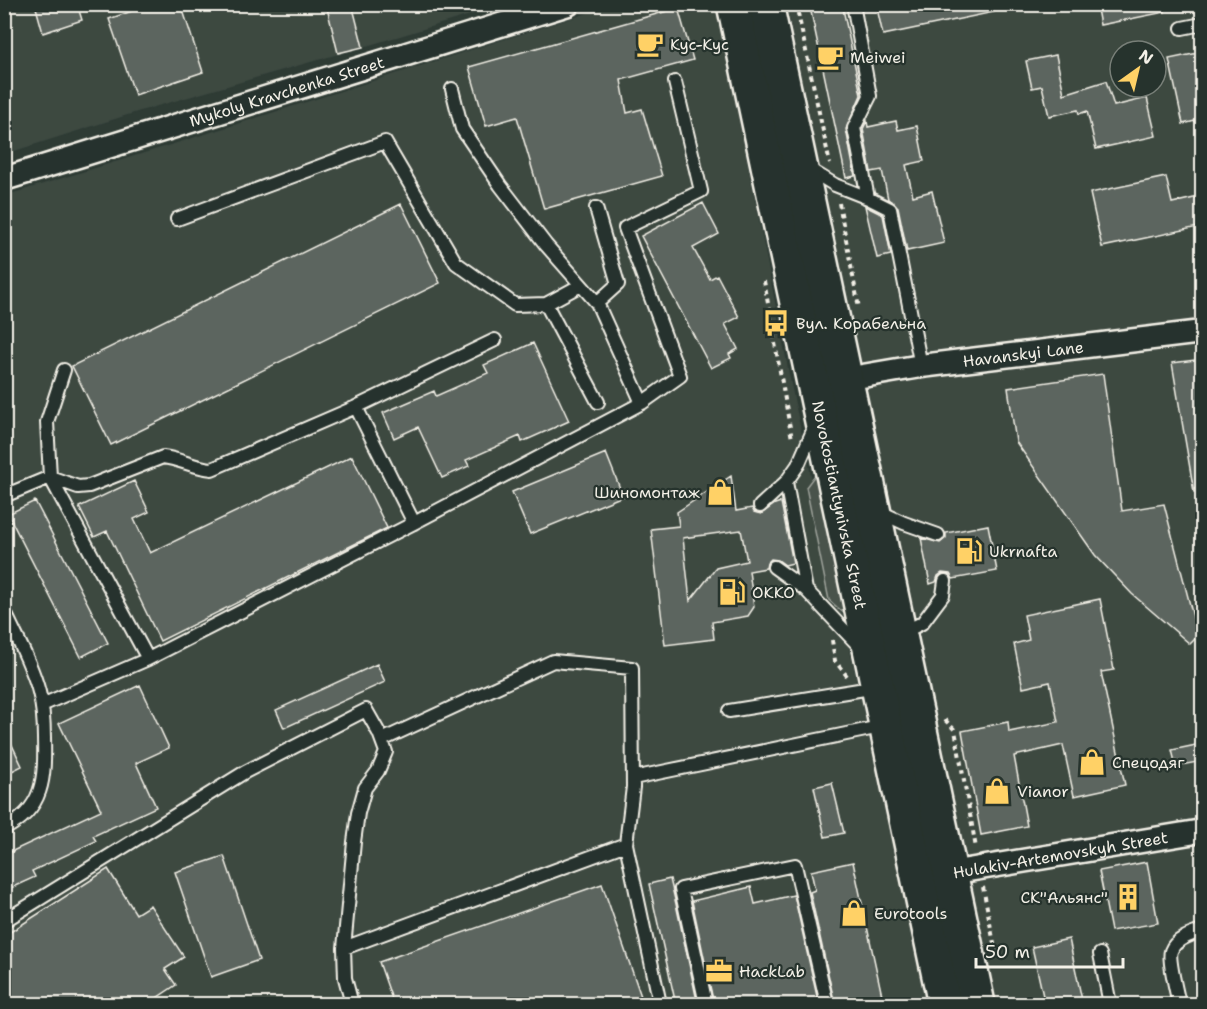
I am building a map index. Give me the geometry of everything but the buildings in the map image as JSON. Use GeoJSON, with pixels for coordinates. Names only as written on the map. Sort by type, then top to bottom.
{"type":"FeatureCollection","features":[{"type":"Feature","properties":{"kind":"main road","name":"Novokostiantynivska Street"},"geometry":{"type":"LineString","coordinates":[[734,4],[820,413],[867,679],[886,726],[978,1005]]}},
{"type":"Feature","properties":{"kind":"main road","name":"Novokostiantynivska Street"},"geometry":{"type":"LineString","coordinates":[[766,4],[899,635],[934,875],[945,1005]]}},
{"type":"Feature","properties":{"kind":"street","name":"Mykoly Kravchenka Street"},"geometry":{"type":"LineString","coordinates":[[4,179],[568,4]]}},
{"type":"Feature","properties":{"kind":"street","name":"Havanskyi Lane"},"geometry":{"type":"LineString","coordinates":[[845,379],[921,366],[1203,332]]}},
{"type":"Feature","properties":{"kind":"street","name":"Hulakiv-Artemovskyh Street"},"geometry":{"type":"LineString","coordinates":[[934,875],[1203,831]]}},
{"type":"Feature","properties":{"kind":"lane"},"geometry":{"type":"LineString","coordinates":[[853,4],[870,96],[854,128],[868,198]]}},
{"type":"Feature","properties":{"kind":"lane"},"geometry":{"type":"LineString","coordinates":[[1182,28],[1203,24]]}},
{"type":"Feature","properties":{"kind":"lane"},"geometry":{"type":"LineString","coordinates":[[42,705],[148,659],[414,523],[642,403],[680,376],[625,228],[700,191],[675,82]]}},
{"type":"Feature","properties":{"kind":"lane"},"geometry":{"type":"LineString","coordinates":[[452,89],[462,129],[539,237],[597,303],[642,403]]}},
{"type":"Feature","properties":{"kind":"lane"},"geometry":{"type":"LineString","coordinates":[[177,219],[385,142],[456,263],[515,305],[546,304],[581,285]]}},
{"type":"Feature","properties":{"kind":"lane"},"geometry":{"type":"LineString","coordinates":[[800,163],[835,185],[890,209],[921,366]]}},
{"type":"Feature","properties":{"kind":"lane"},"geometry":{"type":"LineString","coordinates":[[596,208],[618,284],[597,303]]}},
{"type":"Feature","properties":{"kind":"lane"},"geometry":{"type":"LineString","coordinates":[[546,304],[598,402]]}},
{"type":"Feature","properties":{"kind":"lane"},"geometry":{"type":"LineString","coordinates":[[4,496],[50,477],[84,487],[163,457],[173,458],[204,469],[212,469],[356,408],[495,340]]}},
{"type":"Feature","properties":{"kind":"lane"},"geometry":{"type":"LineString","coordinates":[[64,370],[47,422],[50,477],[148,659]]}},
{"type":"Feature","properties":{"kind":"lane"},"geometry":{"type":"LineString","coordinates":[[356,408],[414,523]]}},
{"type":"Feature","properties":{"kind":"lane"},"geometry":{"type":"LineString","coordinates":[[760,506],[786,482],[798,465],[820,413]]}},
{"type":"Feature","properties":{"kind":"lane"},"geometry":{"type":"LineString","coordinates":[[786,482],[806,590]]}},
{"type":"Feature","properties":{"kind":"lane"},"geometry":{"type":"LineString","coordinates":[[873,509],[938,535]]}},
{"type":"Feature","properties":{"kind":"lane"},"geometry":{"type":"LineString","coordinates":[[729,711],[867,679],[828,614],[806,590],[774,567]]}},
{"type":"Feature","properties":{"kind":"lane"},"geometry":{"type":"LineString","coordinates":[[899,635],[922,623],[943,595],[945,581]]}},
{"type":"Feature","properties":{"kind":"lane"},"geometry":{"type":"LineString","coordinates":[[4,610],[34,676],[42,705],[45,761],[37,798],[26,815],[4,830]]}},
{"type":"Feature","properties":{"kind":"lane"},"geometry":{"type":"LineString","coordinates":[[382,740],[553,662],[632,668],[633,778],[626,844],[660,1005]]}},
{"type":"Feature","properties":{"kind":"lane"},"geometry":{"type":"LineString","coordinates":[[4,921],[244,772],[366,710],[386,752],[378,771],[365,788],[358,813],[344,948],[345,978],[352,1005]]}},
{"type":"Feature","properties":{"kind":"lane"},"geometry":{"type":"LineString","coordinates":[[633,778],[886,726]]}},
{"type":"Feature","properties":{"kind":"lane"},"geometry":{"type":"LineString","coordinates":[[344,948],[626,844]]}},
{"type":"Feature","properties":{"kind":"lane"},"geometry":{"type":"LineString","coordinates":[[706,1005],[681,889],[795,865],[827,1005]]}},
{"type":"Feature","properties":{"kind":"lane"},"geometry":{"type":"LineString","coordinates":[[1179,1005],[1170,953],[1175,944],[1203,931]]}},
{"type":"Feature","properties":{"kind":"lane"},"geometry":{"type":"LineString","coordinates":[[1100,954],[1110,1005]]}},
{"type":"Feature","properties":{"kind":"path"},"geometry":{"type":"LineString","coordinates":[[764,280],[798,465]]}},
{"type":"Feature","properties":{"kind":"path"},"geometry":{"type":"LineString","coordinates":[[828,614],[835,661],[848,678],[867,679]]}},
{"type":"Feature","properties":{"kind":"shaded area"},"geometry":{"type":"Polygon","coordinates":[[[4,5],[504,5],[140,111],[5,154],[4,5]]]}},
{"type":"Feature","properties":{"kind":"shaded area"},"geometry":{"type":"Polygon","coordinates":[[[613,5],[717,5],[794,399],[929,1004],[5,1004],[4,196],[613,5]]]}},
{"type":"Feature","properties":{"kind":"shaded area"},"geometry":{"type":"Polygon","coordinates":[[[786,5],[1202,5],[1202,1004],[994,1004],[786,5]]]}},
{"type":"Feature","properties":{"kind":"shaded area"},"geometry":{"type":"Polygon","coordinates":[[[818,471],[846,615],[829,600],[806,487],[818,471]]]}},
{"type":"Feature","properties":{"kind":"place","name":"Кус-Кус"},"geometry":{"type":"Point","coordinates":[650,44]}},
{"type":"Feature","properties":{"kind":"place","name":"Meiwei"},"geometry":{"type":"Point","coordinates":[830,57]}},
{"type":"Feature","properties":{"kind":"place","name":"Вул. Корабельна"},"geometry":{"type":"Point","coordinates":[776,323]}},
{"type":"Feature","properties":{"kind":"place","name":"Шиномонтаж"},"geometry":{"type":"Point","coordinates":[720,492]}},
{"type":"Feature","properties":{"kind":"place","name":"Ukrnafta"},"geometry":{"type":"Point","coordinates":[969,551]}},
{"type":"Feature","properties":{"kind":"place","name":"OKKO"},"geometry":{"type":"Point","coordinates":[732,592]}},
{"type":"Feature","properties":{"kind":"place","name":"Спецодяг"},"geometry":{"type":"Point","coordinates":[1092,762]}},
{"type":"Feature","properties":{"kind":"place","name":"Vianor"},"geometry":{"type":"Point","coordinates":[997,791]}},
{"type":"Feature","properties":{"kind":"place","name":"CK\"Альянс\""},"geometry":{"type":"Point","coordinates":[1128,897]}},
{"type":"Feature","properties":{"kind":"place","name":"Eurotools"},"geometry":{"type":"Point","coordinates":[854,913]}},
{"type":"Feature","properties":{"kind":"place","name":"HackLab"},"geometry":{"type":"Point","coordinates":[719,971]}}]}
